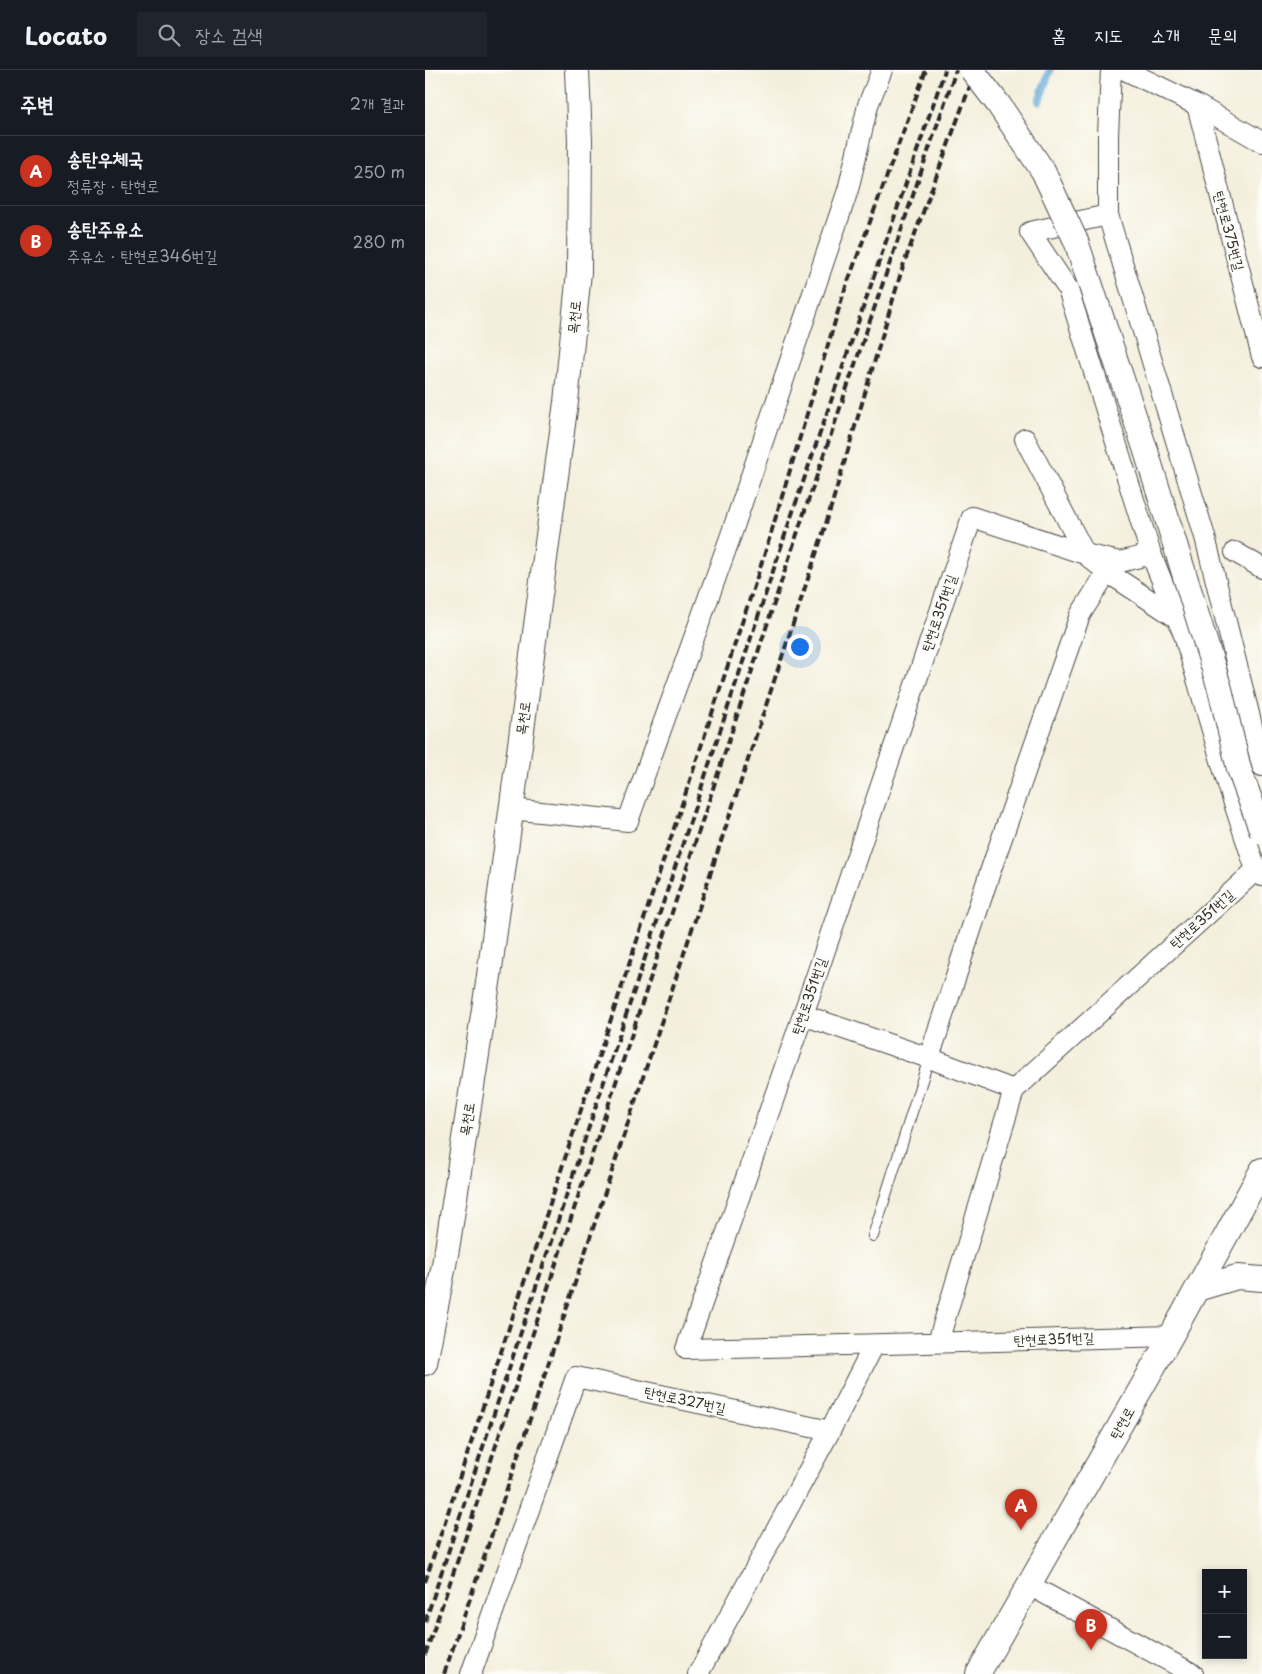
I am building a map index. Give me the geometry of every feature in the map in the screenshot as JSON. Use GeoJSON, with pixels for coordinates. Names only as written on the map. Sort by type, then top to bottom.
{"type":"FeatureCollection","features":[{"type":"Feature","properties":{"kind":"street","name":"목천로"},"geometry":{"type":"LineString","coordinates":[[426,1360],[447,1249],[481,1032],[566,402],[579,272],[580,141],[577,70]]}},
{"type":"Feature","properties":{"kind":"street"},"geometry":{"type":"LineString","coordinates":[[511,809],[628,821],[731,535],[845,199],[868,105],[882,70]]}},
{"type":"Feature","properties":{"kind":"street"},"geometry":{"type":"LineString","coordinates":[[972,70],[999,105],[1043,171],[1075,241],[1145,448],[1220,689],[1239,769],[1262,832]]}},
{"type":"Feature","properties":{"kind":"street"},"geometry":{"type":"LineString","coordinates":[[1111,70],[1108,135],[1108,215],[1205,537],[1262,766]]}},
{"type":"Feature","properties":{"kind":"street"},"geometry":{"type":"LineString","coordinates":[[1125,70],[1197,105],[1262,142]]}},
{"type":"Feature","properties":{"kind":"street","name":"탄현로375번길"},"geometry":{"type":"LineString","coordinates":[[1197,105],[1262,356]]}},
{"type":"Feature","properties":{"kind":"street"},"geometry":{"type":"LineString","coordinates":[[1108,215],[1029,232],[1068,289],[1151,554],[1177,618],[1259,873]]}},
{"type":"Feature","properties":{"kind":"street","name":"탄현로351번길"},"geometry":{"type":"LineString","coordinates":[[1025,439],[1085,554]]}},
{"type":"Feature","properties":{"kind":"street","name":"탄현로351번길"},"geometry":{"type":"LineString","coordinates":[[1171,1336],[686,1349],[803,1016],[972,517],[1085,554],[1107,572],[1177,618]]}},
{"type":"Feature","properties":{"kind":"street"},"geometry":{"type":"LineString","coordinates":[[1235,552],[1262,568]]}},
{"type":"Feature","properties":{"kind":"street"},"geometry":{"type":"LineString","coordinates":[[1085,554],[1120,562],[1151,554]]}},
{"type":"Feature","properties":{"kind":"street"},"geometry":{"type":"LineString","coordinates":[[929,1058],[1080,615],[1107,572]]}},
{"type":"Feature","properties":{"kind":"street","name":"탄현로351번길"},"geometry":{"type":"LineString","coordinates":[[1014,1090],[1259,873]]}},
{"type":"Feature","properties":{"kind":"street"},"geometry":{"type":"LineString","coordinates":[[803,1016],[929,1058],[1014,1090],[938,1342]]}},
{"type":"Feature","properties":{"kind":"street","name":"탄현로"},"geometry":{"type":"LineString","coordinates":[[978,1674],[1171,1336],[1262,1170]]}},
{"type":"Feature","properties":{"kind":"street"},"geometry":{"type":"LineString","coordinates":[[1197,1289],[1237,1277],[1262,1279]]}},
{"type":"Feature","properties":{"kind":"street"},"geometry":{"type":"LineString","coordinates":[[698,1674],[874,1345]]}},
{"type":"Feature","properties":{"kind":"street","name":"탄현로327번길"},"geometry":{"type":"LineString","coordinates":[[471,1674],[576,1377],[830,1430]]}},
{"type":"Feature","properties":{"kind":"street"},"geometry":{"type":"LineString","coordinates":[[1029,1586],[1193,1674]]}},
{"type":"Feature","properties":{"kind":"lane"},"geometry":{"type":"LineString","coordinates":[[873,1236],[929,1058]]}},
{"type":"Feature","properties":{"kind":"waterway"},"geometry":{"type":"LineString","coordinates":[[1039,101],[1050,70]]}},
{"type":"Feature","properties":{"kind":"railway"},"geometry":{"type":"LineString","coordinates":[[425,1582],[764,556],[843,295],[926,70]]}},
{"type":"Feature","properties":{"kind":"railway"},"geometry":{"type":"LineString","coordinates":[[425,1622],[788,526],[945,70]]}},
{"type":"Feature","properties":{"kind":"railway"},"geometry":{"type":"LineString","coordinates":[[425,1655],[803,516],[956,70]]}},
{"type":"Feature","properties":{"kind":"railway"},"geometry":{"type":"LineString","coordinates":[[444,1674],[825,527],[903,266],[976,70]]}},
{"type":"Feature","properties":{"kind":"place","name":"송탄우체국"},"geometry":{"type":"Point","coordinates":[1021,1530]}},
{"type":"Feature","properties":{"kind":"place","name":"송탄주유소"},"geometry":{"type":"Point","coordinates":[1091,1650]}}]}
